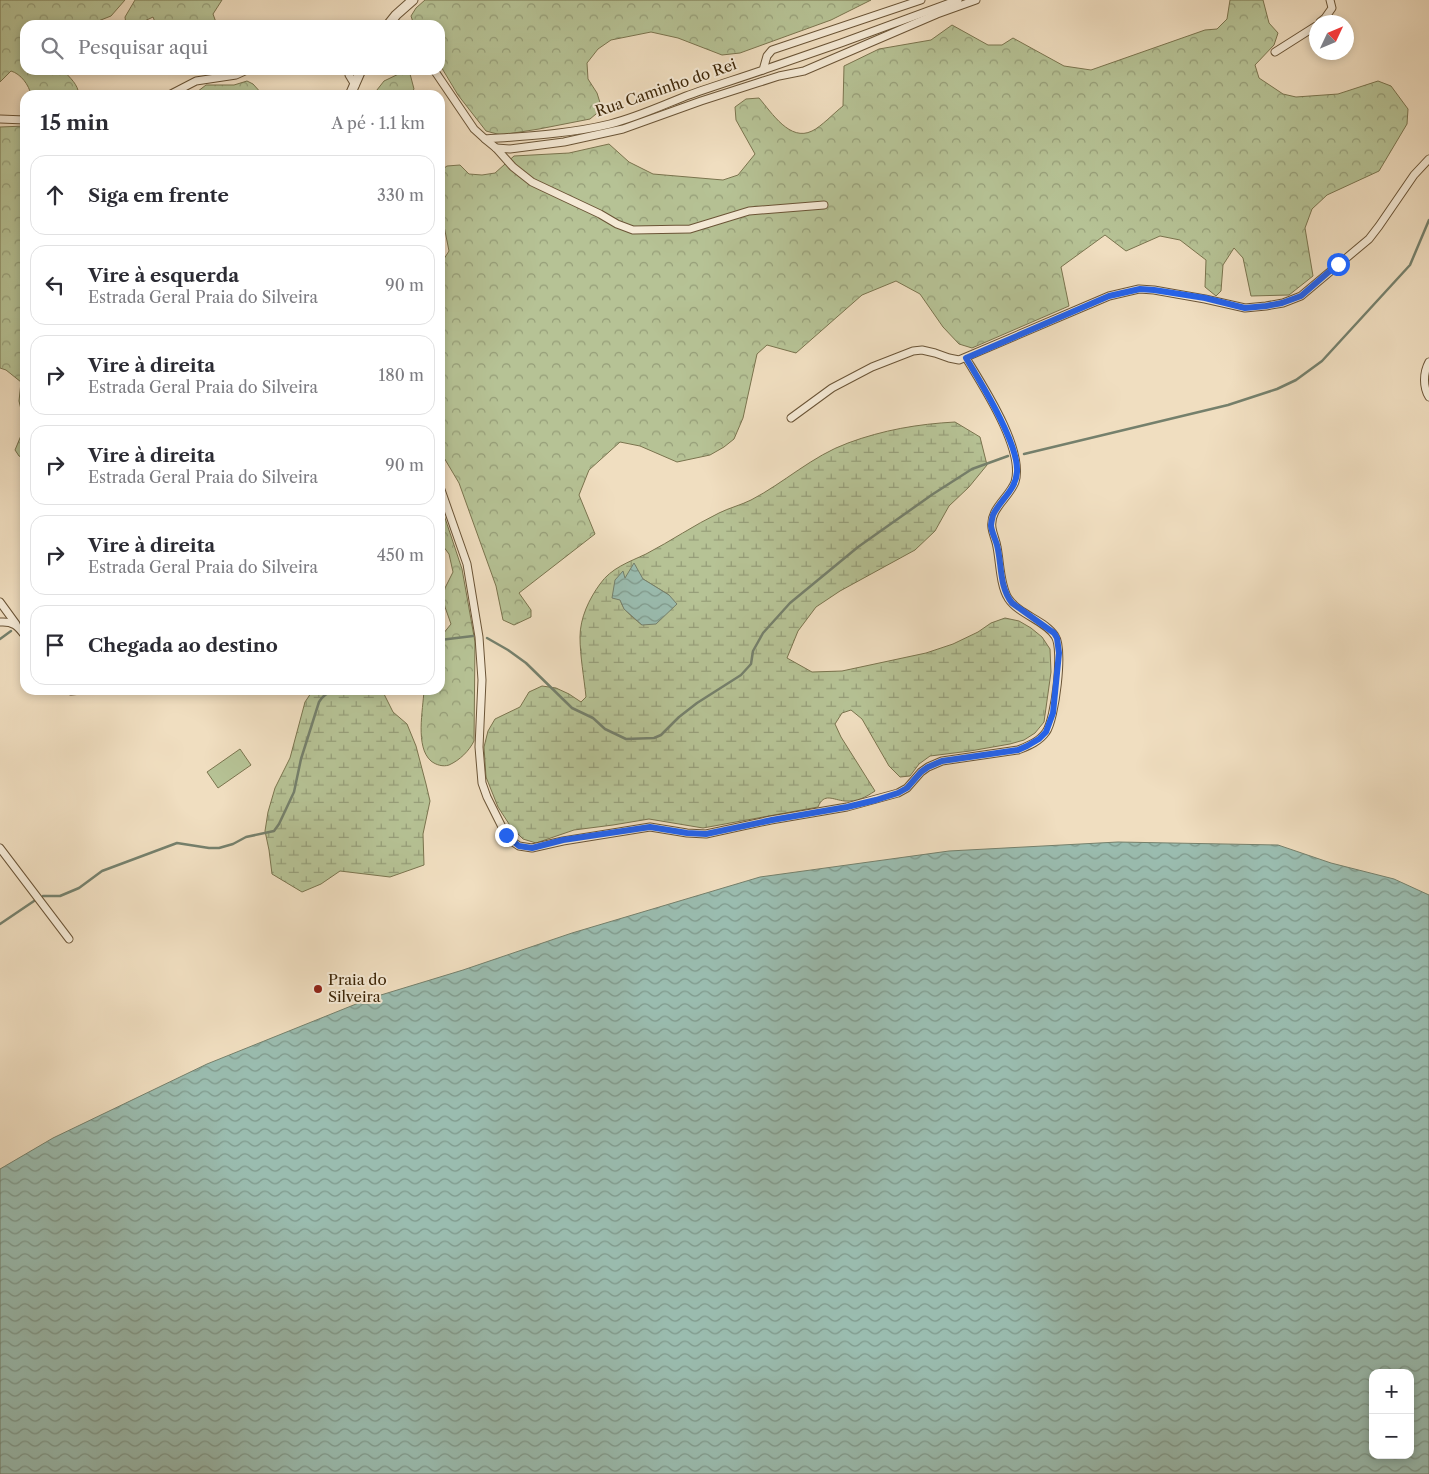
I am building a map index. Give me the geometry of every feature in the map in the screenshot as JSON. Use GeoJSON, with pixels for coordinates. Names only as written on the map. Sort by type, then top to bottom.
{"type":"FeatureCollection","features":[{"type":"Feature","properties":{"kind":"street"},"geometry":{"type":"LineString","coordinates":[[395,20],[413,0]]}},
{"type":"Feature","properties":{"kind":"street"},"geometry":{"type":"LineString","coordinates":[[763,70],[767,56],[772,50],[920,0]]}},
{"type":"Feature","properties":{"kind":"street","name":"Rua Caminho do Rei"},"geometry":{"type":"LineString","coordinates":[[485,139],[569,132],[612,123],[645,113],[958,0]]}},
{"type":"Feature","properties":{"kind":"street"},"geometry":{"type":"LineString","coordinates":[[496,148],[510,149],[564,142],[624,129],[701,101],[780,76],[804,71],[938,14],[976,0]]}},
{"type":"Feature","properties":{"kind":"street"},"geometry":{"type":"LineString","coordinates":[[1327,15],[1332,8],[1330,0]]}},
{"type":"Feature","properties":{"kind":"street"},"geometry":{"type":"LineString","coordinates":[[1275,52],[1309,30]]}},
{"type":"Feature","properties":{"kind":"street"},"geometry":{"type":"LineString","coordinates":[[179,90],[196,81],[236,75]]}},
{"type":"Feature","properties":{"kind":"street"},"geometry":{"type":"LineString","coordinates":[[349,75],[354,85]]}},
{"type":"Feature","properties":{"kind":"street"},"geometry":{"type":"LineString","coordinates":[[352,90],[359,75]]}},
{"type":"Feature","properties":{"kind":"street"},"geometry":{"type":"LineString","coordinates":[[437,75],[474,129],[496,148],[513,167],[532,182],[633,230],[690,229],[749,211],[824,205]]}},
{"type":"Feature","properties":{"kind":"street"},"geometry":{"type":"LineString","coordinates":[[0,119],[20,120]]}},
{"type":"Feature","properties":{"kind":"street"},"geometry":{"type":"LineString","coordinates":[[792,418],[832,388],[872,367],[912,350],[922,350],[959,360],[1109,296],[1129,291],[1140,289],[1154,290],[1205,298],[1245,308],[1282,303],[1301,296],[1369,239],[1414,174],[1429,159]]}},
{"type":"Feature","properties":{"kind":"street"},"geometry":{"type":"LineString","coordinates":[[445,501],[467,564],[479,637],[482,680],[478,747],[482,783],[503,829],[515,844],[532,848],[563,840],[650,827],[706,834],[847,807],[898,793],[907,788],[921,772],[942,761],[1018,750],[1027,746],[1042,737],[1052,720],[1059,653],[1057,638],[1054,633],[1019,609],[1008,597],[1004,588],[997,545],[991,526],[994,514],[1011,491],[1014,483],[1017,472],[1015,455],[1003,423],[984,386],[966,358]]}},
{"type":"Feature","properties":{"kind":"street"},"geometry":{"type":"LineString","coordinates":[[1429,362],[1424,377],[1425,391],[1429,397]]}},
{"type":"Feature","properties":{"kind":"street"},"geometry":{"type":"LineString","coordinates":[[0,602],[20,630]]}},
{"type":"Feature","properties":{"kind":"street"},"geometry":{"type":"LineString","coordinates":[[0,622],[11,622],[16,625]]}},
{"type":"Feature","properties":{"kind":"street"},"geometry":{"type":"LineString","coordinates":[[0,848],[69,939]]}},
{"type":"Feature","properties":{"kind":"green space"},"geometry":{"type":"Polygon","coordinates":[[[0,0],[125,0],[111,16],[101,20],[20,20],[20,75],[67,75],[78,90],[29,90],[24,80],[11,71],[0,82],[0,0]]]}},
{"type":"Feature","properties":{"kind":"green space"},"geometry":{"type":"Polygon","coordinates":[[[135,0],[222,0],[213,14],[215,20],[154,20],[153,17],[147,20],[125,20],[125,17],[135,0]]]}},
{"type":"Feature","properties":{"kind":"green space"},"geometry":{"type":"Polygon","coordinates":[[[425,0],[871,0],[831,20],[740,53],[722,55],[678,38],[651,32],[611,40],[598,49],[587,63],[588,79],[597,93],[602,109],[590,119],[501,135],[486,131],[458,95],[445,73],[445,20],[412,20],[411,16],[416,8],[425,0]]]}},
{"type":"Feature","properties":{"kind":"green space"},"geometry":{"type":"Polygon","coordinates":[[[1230,0],[1263,0],[1269,23],[1278,33],[1274,45],[1255,65],[1259,78],[1283,94],[1296,97],[1338,94],[1378,81],[1391,86],[1408,109],[1407,124],[1379,171],[1327,195],[1312,209],[1305,228],[1313,276],[1289,295],[1251,296],[1243,258],[1234,248],[1223,265],[1221,291],[1216,296],[1205,287],[1206,260],[1180,240],[1160,236],[1126,251],[1105,235],[1061,267],[1069,306],[972,348],[959,344],[943,327],[920,294],[896,281],[862,295],[796,353],[767,345],[757,354],[743,418],[734,439],[724,447],[710,455],[677,462],[640,446],[620,442],[589,470],[579,495],[595,534],[519,593],[531,610],[531,617],[514,625],[503,620],[496,586],[459,483],[445,459],[445,257],[449,251],[445,231],[445,167],[460,165],[469,174],[482,175],[495,173],[514,156],[569,153],[609,144],[629,162],[653,174],[723,180],[738,175],[755,154],[736,120],[735,107],[746,99],[759,98],[782,124],[796,133],[812,131],[843,106],[844,66],[879,49],[931,40],[952,25],[988,45],[1002,45],[1013,38],[1064,66],[1091,70],[1205,30],[1217,29],[1227,19],[1230,0]]]}},
{"type":"Feature","properties":{"kind":"green space"},"geometry":{"type":"Polygon","coordinates":[[[397,75],[410,75],[414,89],[377,90],[384,81],[397,75]]]}},
{"type":"Feature","properties":{"kind":"green space"},"geometry":{"type":"Polygon","coordinates":[[[247,81],[258,90],[200,90],[206,85],[234,85],[247,81]]]}},
{"type":"Feature","properties":{"kind":"green space"},"geometry":{"type":"Polygon","coordinates":[[[20,126],[20,381],[6,370],[0,368],[0,127],[20,126]]]}},
{"type":"Feature","properties":{"kind":"green space"},"geometry":{"type":"Polygon","coordinates":[[[955,422],[980,437],[987,465],[969,487],[949,506],[935,531],[915,550],[840,591],[816,607],[798,631],[787,658],[812,672],[842,671],[926,653],[953,644],[978,632],[991,623],[1005,618],[1019,621],[1042,637],[1050,649],[1051,672],[1044,722],[1035,733],[1024,740],[1010,744],[930,756],[919,764],[910,776],[900,777],[889,766],[862,719],[851,710],[842,713],[835,724],[841,737],[875,791],[861,799],[849,801],[826,798],[820,802],[818,807],[703,828],[649,819],[574,830],[536,843],[523,839],[511,827],[498,807],[486,777],[484,747],[488,731],[495,719],[520,707],[529,692],[542,686],[556,688],[581,702],[586,697],[581,659],[580,630],[592,596],[604,578],[621,566],[723,511],[751,500],[835,448],[887,431],[955,422]],[[623,572],[621,602],[628,612],[642,625],[669,595],[643,579],[624,579],[623,572]]]}},
{"type":"Feature","properties":{"kind":"green space"},"geometry":{"type":"Polygon","coordinates":[[[20,438],[20,456],[15,450],[20,438]]]}},
{"type":"Feature","properties":{"kind":"green space"},"geometry":{"type":"Polygon","coordinates":[[[445,518],[462,569],[475,642],[474,741],[467,752],[460,758],[444,766],[431,761],[426,755],[421,738],[421,728],[424,695],[445,695],[445,632],[451,624],[445,607],[445,588],[453,572],[449,554],[445,549],[445,518]]]}},
{"type":"Feature","properties":{"kind":"green space"},"geometry":{"type":"Polygon","coordinates":[[[310,695],[384,695],[393,712],[407,724],[416,746],[430,801],[423,834],[424,865],[390,877],[340,871],[321,884],[302,892],[272,874],[265,831],[268,812],[275,788],[290,758],[305,702],[310,695]]]}},
{"type":"Feature","properties":{"kind":"green space"},"geometry":{"type":"Polygon","coordinates":[[[240,749],[251,765],[218,788],[207,772],[240,749]]]}},
{"type":"Feature","properties":{"kind":"water"},"geometry":{"type":"Polygon","coordinates":[[[634,563],[643,579],[669,595],[677,604],[656,624],[642,625],[624,609],[620,600],[612,598],[615,580],[623,571],[625,578],[634,563]]]}},
{"type":"Feature","properties":{"kind":"water"},"geometry":{"type":"Polygon","coordinates":[[[1118,842],[1278,845],[1331,863],[1394,879],[1429,895],[1429,1474],[0,1474],[0,1169],[53,1138],[207,1064],[371,998],[463,970],[572,933],[760,877],[949,851],[1118,842]]]}},
{"type":"Feature","properties":{"kind":"waterway"},"geometry":{"type":"LineString","coordinates":[[1024,454],[1228,405],[1277,389],[1296,380],[1322,361],[1410,265],[1429,220]]}},
{"type":"Feature","properties":{"kind":"waterway"},"geometry":{"type":"LineString","coordinates":[[487,638],[526,663],[572,708],[593,718],[605,729],[626,739],[654,738],[661,735],[697,703],[741,675],[751,664],[753,651],[763,633],[790,603],[858,547],[972,469],[1008,456]]}},
{"type":"Feature","properties":{"kind":"waterway"},"geometry":{"type":"LineString","coordinates":[[0,639],[11,631]]}},
{"type":"Feature","properties":{"kind":"waterway"},"geometry":{"type":"LineString","coordinates":[[445,639],[473,636]]}},
{"type":"Feature","properties":{"kind":"waterway"},"geometry":{"type":"LineString","coordinates":[[43,896],[60,896],[79,888],[102,871],[177,843],[219,848],[233,844],[246,837],[274,831],[294,792],[301,759],[319,702],[326,695]]}},
{"type":"Feature","properties":{"kind":"waterway"},"geometry":{"type":"LineString","coordinates":[[0,924],[34,901]]}},
{"type":"Feature","properties":{"kind":"place","name":"Praia do Silveira"},"geometry":{"type":"Point","coordinates":[318,989]}},
{"type":"Feature","properties":{"kind":"route"},"geometry":{"type":"LineString","coordinates":[[506,835],[519,846],[532,848],[563,840],[650,827],[706,834],[876,800],[907,788],[921,772],[936,763],[1018,750],[1034,743],[1046,732],[1053,713],[1059,644],[1054,633],[1012,603],[1004,588],[997,545],[991,526],[996,510],[1011,491],[1014,483],[1017,472],[1015,455],[1003,423],[984,386],[966,358],[1109,296],[1140,289],[1205,298],[1245,308],[1266,306],[1282,303],[1301,296],[1338,264]]}}]}
